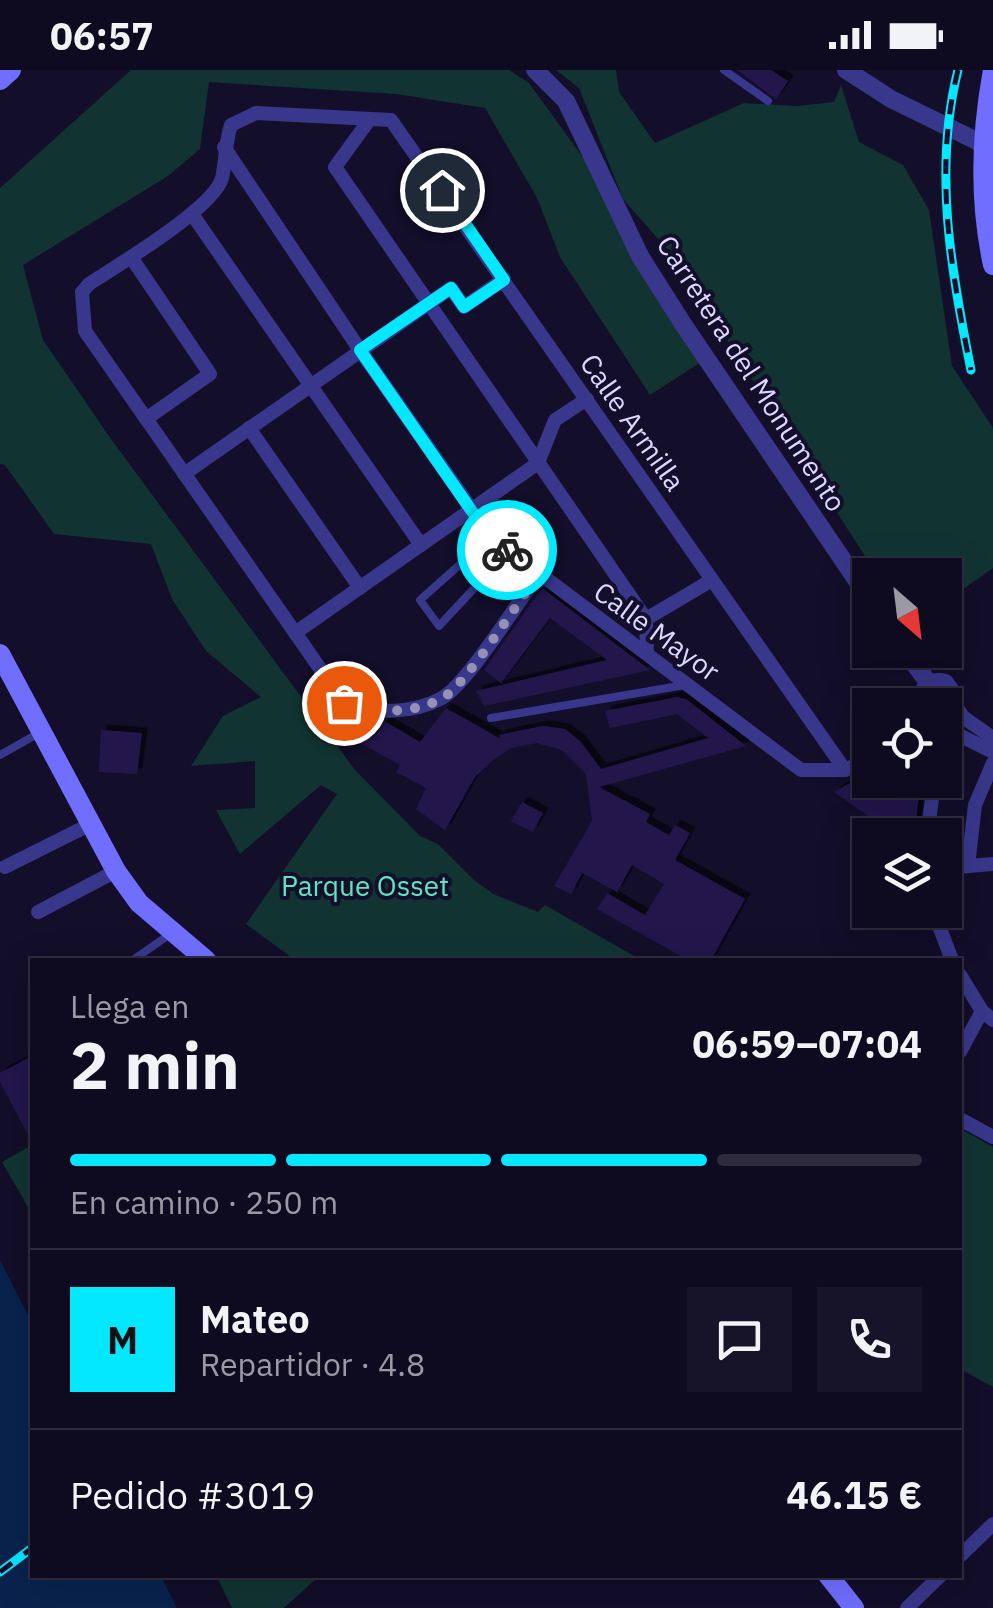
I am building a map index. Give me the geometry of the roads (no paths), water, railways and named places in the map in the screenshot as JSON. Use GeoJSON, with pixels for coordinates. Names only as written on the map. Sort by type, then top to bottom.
{"type":"FeatureCollection","features":[{"type":"Feature","properties":{"kind":"main road"},"geometry":{"type":"LineString","coordinates":[[0,80],[12,70]]}},
{"type":"Feature","properties":{"kind":"main road"},"geometry":{"type":"LineString","coordinates":[[993,70],[983,136],[982,175],[993,265]]}},
{"type":"Feature","properties":{"kind":"main road"},"geometry":{"type":"LineString","coordinates":[[0,654],[116,871],[139,903],[204,958]]}},
{"type":"Feature","properties":{"kind":"main road"},"geometry":{"type":"LineString","coordinates":[[830,1578],[854,1608]]}},
{"type":"Feature","properties":{"kind":"street","name":"Carretera del Monumento"},"geometry":{"type":"LineString","coordinates":[[535,70],[566,101],[640,256],[682,324],[852,574]]}},
{"type":"Feature","properties":{"kind":"street"},"geometry":{"type":"LineString","coordinates":[[846,70],[891,99],[993,150]]}},
{"type":"Feature","properties":{"kind":"street"},"geometry":{"type":"LineString","coordinates":[[370,119],[256,113],[231,125],[224,146],[221,182],[192,214],[82,292],[84,330],[344,703],[365,711],[403,710],[444,697],[465,676],[538,575]]}},
{"type":"Feature","properties":{"kind":"street"},"geometry":{"type":"LineString","coordinates":[[370,119],[335,167],[646,619],[646,653]]}},
{"type":"Feature","properties":{"kind":"street","name":"Calle Armilla"},"geometry":{"type":"LineString","coordinates":[[370,119],[391,120],[402,133],[845,770]]}},
{"type":"Feature","properties":{"kind":"street","name":"Calle Mayor"},"geometry":{"type":"LineString","coordinates":[[224,146],[491,537],[801,770],[845,770]]}},
{"type":"Feature","properties":{"kind":"street"},"geometry":{"type":"LineString","coordinates":[[192,214],[421,545]]}},
{"type":"Feature","properties":{"kind":"street"},"geometry":{"type":"LineString","coordinates":[[131,256],[210,374],[146,419]]}},
{"type":"Feature","properties":{"kind":"street"},"geometry":{"type":"LineString","coordinates":[[184,474],[451,288],[464,307],[504,280]]}},
{"type":"Feature","properties":{"kind":"street"},"geometry":{"type":"LineString","coordinates":[[296,633],[538,463],[554,420],[587,399]]}},
{"type":"Feature","properties":{"kind":"street"},"geometry":{"type":"LineString","coordinates":[[249,428],[360,588]]}},
{"type":"Feature","properties":{"kind":"street"},"geometry":{"type":"LineString","coordinates":[[646,619],[712,580]]}},
{"type":"Feature","properties":{"kind":"street"},"geometry":{"type":"LineString","coordinates":[[918,668],[928,682]]}},
{"type":"Feature","properties":{"kind":"street"},"geometry":{"type":"LineString","coordinates":[[924,688],[937,679],[954,688]]}},
{"type":"Feature","properties":{"kind":"street"},"geometry":{"type":"LineString","coordinates":[[962,716],[993,738]]}},
{"type":"Feature","properties":{"kind":"street"},"geometry":{"type":"LineString","coordinates":[[962,736],[993,752]]}},
{"type":"Feature","properties":{"kind":"street"},"geometry":{"type":"LineString","coordinates":[[968,866],[974,805],[993,763]]}},
{"type":"Feature","properties":{"kind":"street"},"geometry":{"type":"LineString","coordinates":[[845,770],[852,767]]}},
{"type":"Feature","properties":{"kind":"street"},"geometry":{"type":"LineString","coordinates":[[4,867],[90,824]]}},
{"type":"Feature","properties":{"kind":"street"},"geometry":{"type":"LineString","coordinates":[[962,867],[993,864]]}},
{"type":"Feature","properties":{"kind":"street"},"geometry":{"type":"LineString","coordinates":[[38,912],[116,871]]}},
{"type":"Feature","properties":{"kind":"street"},"geometry":{"type":"LineString","coordinates":[[940,928],[951,958]]}},
{"type":"Feature","properties":{"kind":"street"},"geometry":{"type":"LineString","coordinates":[[962,978],[988,1015],[962,1049]]}},
{"type":"Feature","properties":{"kind":"street"},"geometry":{"type":"LineString","coordinates":[[962,1120],[993,1137]]}},
{"type":"Feature","properties":{"kind":"street"},"geometry":{"type":"LineString","coordinates":[[962,1554],[993,1524]]}},
{"type":"Feature","properties":{"kind":"street"},"geometry":{"type":"LineString","coordinates":[[907,1608],[938,1578]]}},
{"type":"Feature","properties":{"kind":"lane"},"geometry":{"type":"LineString","coordinates":[[724,70],[768,101]]}},
{"type":"Feature","properties":{"kind":"lane"},"geometry":{"type":"LineString","coordinates":[[491,537],[420,600],[439,626],[509,551]]}},
{"type":"Feature","properties":{"kind":"lane"},"geometry":{"type":"LineString","coordinates":[[491,718],[690,684]]}},
{"type":"Feature","properties":{"kind":"lane"},"geometry":{"type":"LineString","coordinates":[[0,755],[43,730]]}},
{"type":"Feature","properties":{"kind":"lane"},"geometry":{"type":"LineString","coordinates":[[136,958],[173,932]]}},
{"type":"Feature","properties":{"kind":"water"},"geometry":{"type":"Polygon","coordinates":[[[0,1260],[30,1319],[30,1578],[162,1578],[177,1608],[0,1608],[0,1260]]]}},
{"type":"Feature","properties":{"kind":"railway"},"geometry":{"type":"LineString","coordinates":[[958,70],[946,182],[952,258],[971,370]]}},
{"type":"Feature","properties":{"kind":"railway"},"geometry":{"type":"LineString","coordinates":[[0,1572],[30,1550]]}},
{"type":"Feature","properties":{"kind":"park label","name":"Parque Osset"},"geometry":{"type":"Point","coordinates":[365,885]}}]}
